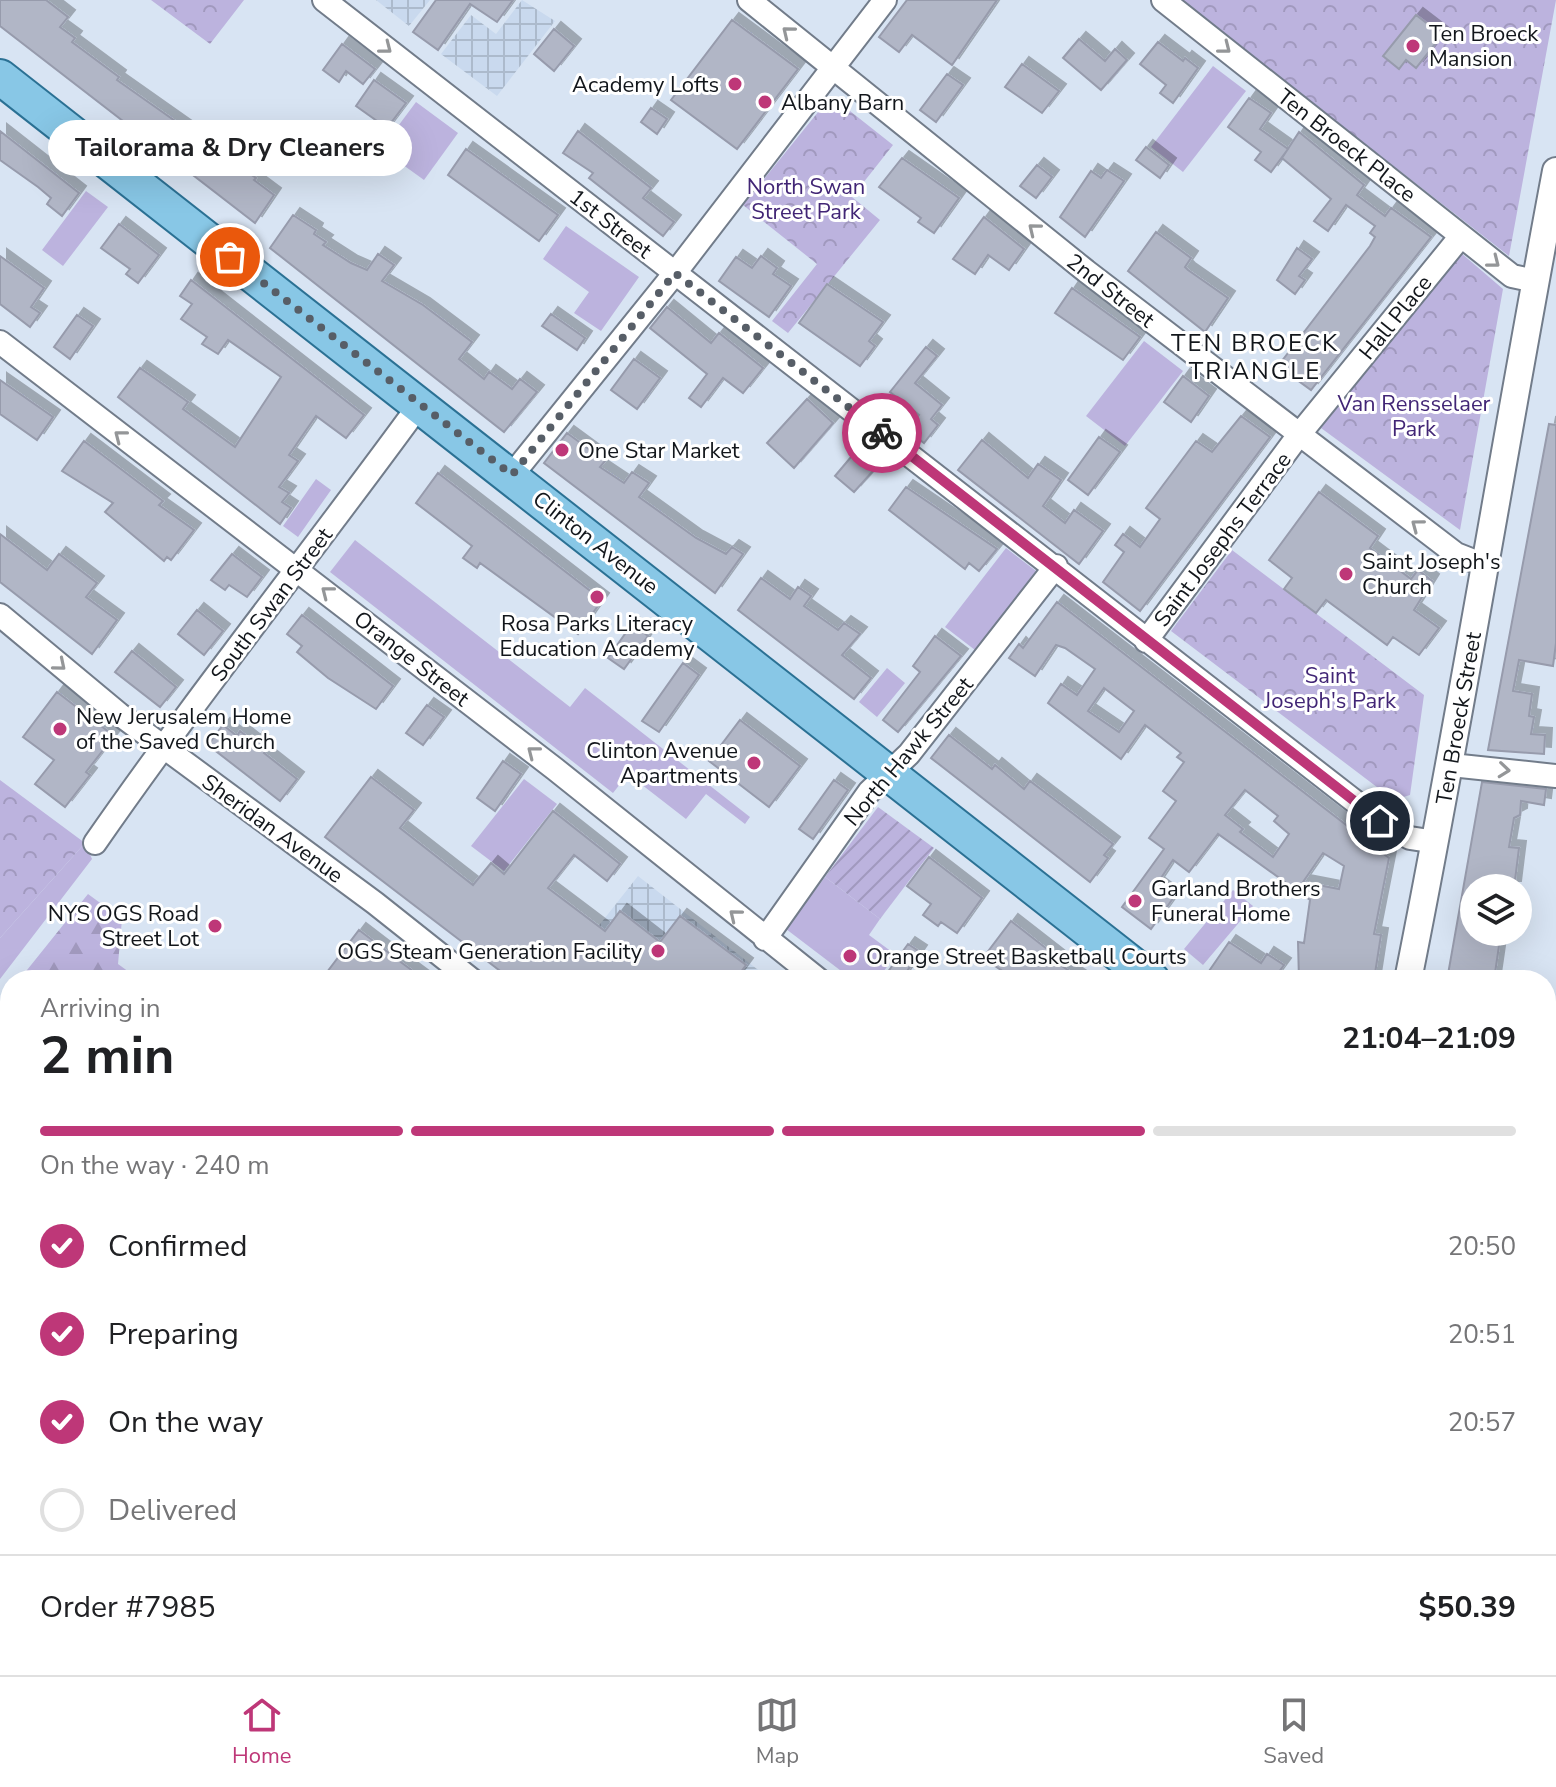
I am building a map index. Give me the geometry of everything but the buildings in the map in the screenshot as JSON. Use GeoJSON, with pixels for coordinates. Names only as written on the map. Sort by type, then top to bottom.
{"type":"FeatureCollection","features":[{"type":"Feature","properties":{"kind":"main road","name":"Clinton Avenue"},"geometry":{"type":"LineString","coordinates":[[0,77],[512,475],[887,775],[1139,970]]}},
{"type":"Feature","properties":{"kind":"street","name":"1st Street"},"geometry":{"type":"LineString","coordinates":[[324,0],[1056,566],[1146,641],[1380,821],[1410,838],[1436,842]]}},
{"type":"Feature","properties":{"kind":"street","name":"2nd Street"},"geometry":{"type":"LineString","coordinates":[[749,0],[1298,436],[1456,554],[1484,565]]}},
{"type":"Feature","properties":{"kind":"street"},"geometry":{"type":"LineString","coordinates":[[512,475],[675,273],[885,0]]}},
{"type":"Feature","properties":{"kind":"street","name":"Ten Broeck Place"},"geometry":{"type":"LineString","coordinates":[[1163,0],[1512,276],[1535,281]]}},
{"type":"Feature","properties":{"kind":"street","name":"Ten Broeck Street"},"geometry":{"type":"LineString","coordinates":[[1410,970],[1451,765],[1556,171]]}},
{"type":"Feature","properties":{"kind":"street","name":"Hall Place"},"geometry":{"type":"LineString","coordinates":[[1298,436],[1461,236]]}},
{"type":"Feature","properties":{"kind":"street","name":"Orange Street"},"geometry":{"type":"LineString","coordinates":[[0,342],[555,769],[806,970]]}},
{"type":"Feature","properties":{"kind":"street","name":"South Swan Street"},"geometry":{"type":"LineString","coordinates":[[95,843],[162,747],[299,570],[420,404]]}},
{"type":"Feature","properties":{"kind":"street","name":"Saint Josephs Terrace"},"geometry":{"type":"LineString","coordinates":[[1146,641],[1298,436]]}},
{"type":"Feature","properties":{"kind":"street","name":"North Hawk Street"},"geometry":{"type":"LineString","coordinates":[[765,939],[869,792],[909,754],[1056,566]]}},
{"type":"Feature","properties":{"kind":"street","name":"Sheridan Avenue"},"geometry":{"type":"LineString","coordinates":[[0,615],[162,747],[375,903],[459,970]]}},
{"type":"Feature","properties":{"kind":"street"},"geometry":{"type":"LineString","coordinates":[[1451,765],[1556,776]]}},
{"type":"Feature","properties":{"kind":"shaded area"},"geometry":{"type":"Polygon","coordinates":[[[376,0],[430,0],[409,26],[376,0]]]}},
{"type":"Feature","properties":{"kind":"shaded area"},"geometry":{"type":"Polygon","coordinates":[[[522,0],[555,21],[497,96],[441,54],[471,15],[496,34],[522,0]]]}},
{"type":"Feature","properties":{"kind":"shaded area","name":"OGS Steam Generation Facility"},"geometry":{"type":"Polygon","coordinates":[[[638,876],[758,970],[564,970],[638,876]]]}},
{"type":"Feature","properties":{"kind":"green space"},"geometry":{"type":"Polygon","coordinates":[[[151,0],[244,0],[210,44],[151,0]]]}},
{"type":"Feature","properties":{"kind":"green space","name":"Ten Broeck Mansion"},"geometry":{"type":"Polygon","coordinates":[[[1180,0],[1556,0],[1509,256],[1180,0]]]}},
{"type":"Feature","properties":{"kind":"green space"},"geometry":{"type":"Polygon","coordinates":[[[1213,66],[1246,91],[1183,172],[1151,147],[1213,66]]]}},
{"type":"Feature","properties":{"kind":"green space","name":"North Swan Street Park"},"geometry":{"type":"Polygon","coordinates":[[[831,96],[893,145],[852,197],[880,220],[788,333],[772,321],[817,264],[743,205],[831,96]]]}},
{"type":"Feature","properties":{"kind":"green space"},"geometry":{"type":"Polygon","coordinates":[[[416,102],[458,133],[424,180],[381,149],[416,102]]]}},
{"type":"Feature","properties":{"kind":"green space"},"geometry":{"type":"Polygon","coordinates":[[[86,191],[108,207],[63,266],[42,250],[86,191]]]}},
{"type":"Feature","properties":{"kind":"green space"},"geometry":{"type":"Polygon","coordinates":[[[566,226],[639,277],[601,331],[574,313],[589,292],[543,259],[566,226]]]}},
{"type":"Feature","properties":{"kind":"green space","name":"Van Rensselaer Park"},"geometry":{"type":"Polygon","coordinates":[[[1461,253],[1503,289],[1460,530],[1321,428],[1461,253]]]}},
{"type":"Feature","properties":{"kind":"green space"},"geometry":{"type":"Polygon","coordinates":[[[1144,341],[1183,371],[1125,446],[1086,416],[1144,341]]]}},
{"type":"Feature","properties":{"kind":"green space"},"geometry":{"type":"Polygon","coordinates":[[[316,479],[331,490],[298,537],[283,526],[316,479]]]}},
{"type":"Feature","properties":{"kind":"green space"},"geometry":{"type":"Polygon","coordinates":[[[355,540],[570,707],[585,688],[750,817],[745,824],[706,794],[686,819],[628,774],[613,793],[330,572],[355,540]]]}},
{"type":"Feature","properties":{"kind":"green space"},"geometry":{"type":"Polygon","coordinates":[[[1006,548],[1036,571],[975,650],[945,627],[1006,548]]]}},
{"type":"Feature","properties":{"kind":"green space","name":"Saint Joseph's Park"},"geometry":{"type":"Polygon","coordinates":[[[1232,550],[1424,695],[1410,795],[1394,800],[1171,631],[1232,550]]]}},
{"type":"Feature","properties":{"kind":"green space"},"geometry":{"type":"Polygon","coordinates":[[[887,668],[905,683],[877,717],[859,702],[887,668]]]}},
{"type":"Feature","properties":{"kind":"green space"},"geometry":{"type":"Polygon","coordinates":[[[524,779],[557,804],[504,871],[471,846],[524,779]]]}},
{"type":"Feature","properties":{"kind":"green space"},"geometry":{"type":"Polygon","coordinates":[[[0,780],[85,843],[0,938],[0,780]]]}},
{"type":"Feature","properties":{"kind":"green space"},"geometry":{"type":"Polygon","coordinates":[[[878,807],[934,848],[880,919],[825,877],[878,807]]]}},
{"type":"Feature","properties":{"kind":"green space"},"geometry":{"type":"Polygon","coordinates":[[[85,843],[92,859],[7,970],[0,970],[0,938],[85,843]]]}},
{"type":"Feature","properties":{"kind":"green space"},"geometry":{"type":"Polygon","coordinates":[[[825,877],[880,919],[869,935],[896,955],[885,970],[840,970],[786,929],[825,877]]]}},
{"type":"Feature","properties":{"kind":"green space"},"geometry":{"type":"Polygon","coordinates":[[[1233,890],[1253,906],[1203,965],[1184,949],[1233,890]]]}},
{"type":"Feature","properties":{"kind":"green space"},"geometry":{"type":"Polygon","coordinates":[[[88,894],[122,919],[118,964],[126,970],[27,970],[88,894]]]}},
{"type":"Feature","properties":{"kind":"way so far"},"geometry":{"type":"LineString","coordinates":[[230,257],[512,475],[675,273],[882,433]]}},
{"type":"Feature","properties":{"kind":"place","name":"Ten Broeck Mansion"},"geometry":{"type":"Point","coordinates":[1413,46]}},
{"type":"Feature","properties":{"kind":"place","name":"Academy Lofts"},"geometry":{"type":"Point","coordinates":[735,84]}},
{"type":"Feature","properties":{"kind":"place","name":"Albany Barn"},"geometry":{"type":"Point","coordinates":[765,102]}},
{"type":"Feature","properties":{"kind":"place","name":"Tailorama & Dry Cleaners"},"geometry":{"type":"Point","coordinates":[230,257]}},
{"type":"Feature","properties":{"kind":"place","name":"One Star Market"},"geometry":{"type":"Point","coordinates":[562,450]}},
{"type":"Feature","properties":{"kind":"place","name":"Saint Joseph's Church"},"geometry":{"type":"Point","coordinates":[1346,574]}},
{"type":"Feature","properties":{"kind":"place","name":"Rosa Parks Literacy Education Academy"},"geometry":{"type":"Point","coordinates":[597,597]}},
{"type":"Feature","properties":{"kind":"place","name":"New Jerusalem Home of the Saved Church"},"geometry":{"type":"Point","coordinates":[60,729]}},
{"type":"Feature","properties":{"kind":"place","name":"Clinton Avenue Apartments"},"geometry":{"type":"Point","coordinates":[754,763]}},
{"type":"Feature","properties":{"kind":"place","name":"Garland Brothers Funeral Home"},"geometry":{"type":"Point","coordinates":[1135,901]}},
{"type":"Feature","properties":{"kind":"place","name":"NYS OGS Road Street Lot"},"geometry":{"type":"Point","coordinates":[215,926]}},
{"type":"Feature","properties":{"kind":"place","name":"OGS Steam Generation Facility"},"geometry":{"type":"Point","coordinates":[658,951]}},
{"type":"Feature","properties":{"kind":"place","name":"Orange Street Basketball Courts"},"geometry":{"type":"Point","coordinates":[850,956]}},
{"type":"Feature","properties":{"kind":"district","name":"TEN BROECK TRIANGLE"},"geometry":{"type":"Point","coordinates":[1255,357]}},
{"type":"Feature","properties":{"kind":"route"},"geometry":{"type":"LineString","coordinates":[[882,433],[1380,821]]}}]}
